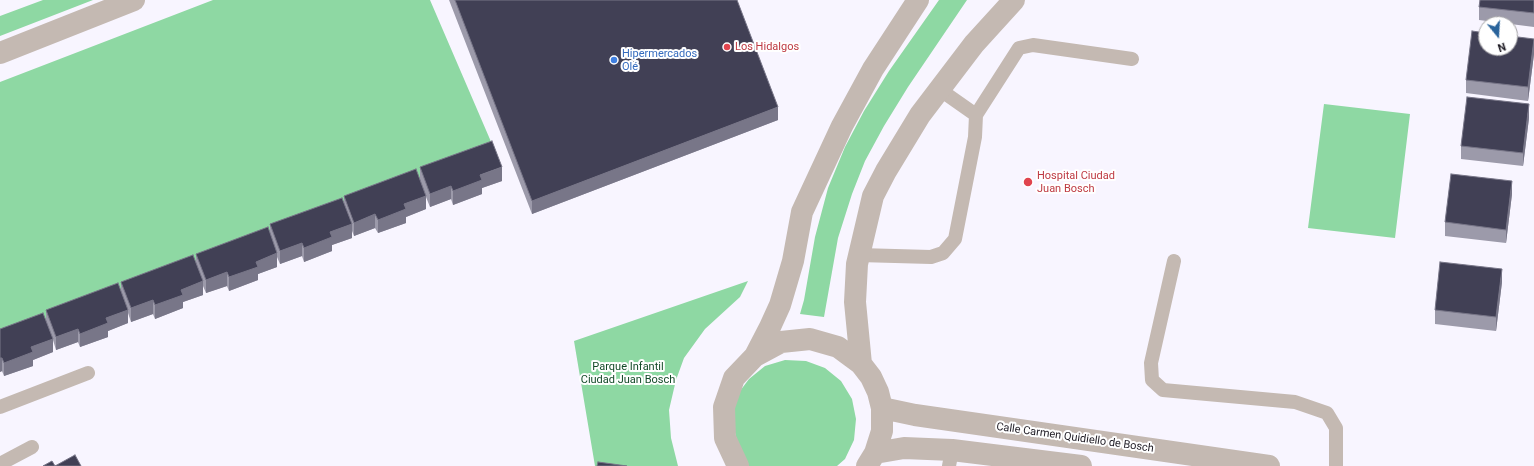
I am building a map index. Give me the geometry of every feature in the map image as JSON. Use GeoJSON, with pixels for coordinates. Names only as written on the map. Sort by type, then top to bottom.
{"type":"FeatureCollection","features":[{"type":"Feature","properties":{"kind":"street"},"geometry":{"type":"LineString","coordinates":[[0,53],[134,0]]}},
{"type":"Feature","properties":{"kind":"street"},"geometry":{"type":"LineString","coordinates":[[738,466],[725,438],[724,408],[734,378],[755,356],[780,305],[793,261],[802,212],[842,126],[872,69],[918,0]]}},
{"type":"Feature","properties":{"kind":"street"},"geometry":{"type":"LineString","coordinates":[[861,364],[855,302],[859,255],[873,196],[920,115],[974,44],[1014,0]]}},
{"type":"Feature","properties":{"kind":"street"},"geometry":{"type":"LineString","coordinates":[[755,356],[781,342],[810,339],[838,347],[861,364],[871,377],[878,392],[882,408],[882,431],[871,459]]}},
{"type":"Feature","properties":{"kind":"street","name":"Calle Carmen Quidiello de Bosch"},"geometry":{"type":"LineString","coordinates":[[882,408],[915,415],[1269,466]]}},
{"type":"Feature","properties":{"kind":"street"},"geometry":{"type":"LineString","coordinates":[[871,459],[904,448],[950,458],[1081,466]]}},
{"type":"Feature","properties":{"kind":"lane"},"geometry":{"type":"LineString","coordinates":[[859,255],[931,257],[943,253],[955,239],[975,137],[976,115],[1019,48],[1033,45],[1132,59]]}},
{"type":"Feature","properties":{"kind":"lane"},"geometry":{"type":"LineString","coordinates":[[939,89],[976,115]]}},
{"type":"Feature","properties":{"kind":"lane"},"geometry":{"type":"LineString","coordinates":[[1174,261],[1151,363],[1152,380],[1163,390],[1295,402],[1327,413],[1336,428],[1336,466]]}},
{"type":"Feature","properties":{"kind":"lane"},"geometry":{"type":"LineString","coordinates":[[0,408],[88,373]]}},
{"type":"Feature","properties":{"kind":"lane"},"geometry":{"type":"LineString","coordinates":[[0,464],[32,447]]}},
{"type":"Feature","properties":{"kind":"green space"},"geometry":{"type":"Polygon","coordinates":[[[43,0],[93,0],[0,36],[0,16],[43,0]]]}},
{"type":"Feature","properties":{"kind":"green space"},"geometry":{"type":"Polygon","coordinates":[[[213,0],[430,0],[495,151],[0,339],[0,82],[213,0]]]}},
{"type":"Feature","properties":{"kind":"green space"},"geometry":{"type":"Polygon","coordinates":[[[939,0],[967,0],[908,87],[865,161],[852,194],[838,238],[824,317],[800,314],[804,300],[815,237],[828,188],[845,147],[864,111],[889,71],[939,0]]]}},
{"type":"Feature","properties":{"kind":"green space"},"geometry":{"type":"Polygon","coordinates":[[[1324,104],[1410,114],[1395,238],[1308,228],[1324,104]]]}},
{"type":"Feature","properties":{"kind":"green space","name":"Parque Infantil Ciudad Juan Bosch"},"geometry":{"type":"Polygon","coordinates":[[[748,281],[740,297],[705,329],[684,358],[676,380],[669,410],[671,438],[678,466],[595,466],[574,341],[748,281]]]}},
{"type":"Feature","properties":{"kind":"green space"},"geometry":{"type":"Polygon","coordinates":[[[785,360],[806,361],[825,368],[841,381],[852,399],[856,419],[854,440],[845,459],[837,466],[749,466],[740,454],[731,415],[737,395],[749,379],[765,366],[785,360]]]}},
{"type":"Feature","properties":{"kind":"building","name":"Hipermercados Olé"},"geometry":{"type":"Polygon","coordinates":[[[455,0],[737,0],[778,107],[532,201],[455,0]]]}},
{"type":"Feature","properties":{"kind":"building"},"geometry":{"type":"Polygon","coordinates":[[[1480,0],[1534,0],[1534,13],[1479,7],[1480,0]]]}},
{"type":"Feature","properties":{"kind":"building"},"geometry":{"type":"Polygon","coordinates":[[[1472,31],[1478,32],[1478,56],[1518,56],[1518,37],[1534,39],[1528,87],[1466,80],[1472,31]]]}},
{"type":"Feature","properties":{"kind":"building"},"geometry":{"type":"Polygon","coordinates":[[[1467,97],[1529,104],[1523,153],[1461,146],[1467,97]]]}},
{"type":"Feature","properties":{"kind":"building"},"geometry":{"type":"Polygon","coordinates":[[[492,141],[502,167],[480,175],[482,180],[453,191],[451,186],[430,194],[420,167],[492,141]]]}},
{"type":"Feature","properties":{"kind":"building"},"geometry":{"type":"Polygon","coordinates":[[[416,169],[426,196],[404,204],[406,209],[378,220],[375,214],[354,223],[344,196],[416,169]]]}},
{"type":"Feature","properties":{"kind":"building"},"geometry":{"type":"Polygon","coordinates":[[[1451,174],[1512,181],[1506,230],[1445,222],[1451,174]]]}},
{"type":"Feature","properties":{"kind":"building"},"geometry":{"type":"Polygon","coordinates":[[[342,198],[352,224],[330,232],[332,237],[304,248],[302,243],[280,251],[270,224],[342,198]]]}},
{"type":"Feature","properties":{"kind":"building"},"geometry":{"type":"Polygon","coordinates":[[[268,227],[277,253],[256,262],[258,267],[229,277],[227,272],[206,280],[196,254],[268,227]]]}},
{"type":"Feature","properties":{"kind":"building"},"geometry":{"type":"Polygon","coordinates":[[[193,255],[203,281],[181,290],[183,295],[155,305],[153,300],[131,308],[121,282],[193,255]]]}},
{"type":"Feature","properties":{"kind":"building"},"geometry":{"type":"Polygon","coordinates":[[[1440,262],[1502,269],[1496,317],[1435,310],[1440,262]]]}},
{"type":"Feature","properties":{"kind":"building"},"geometry":{"type":"Polygon","coordinates":[[[118,283],[128,310],[106,318],[108,323],[80,334],[78,329],[56,337],[46,310],[118,283]]]}},
{"type":"Feature","properties":{"kind":"building"},"geometry":{"type":"Polygon","coordinates":[[[43,313],[53,339],[31,347],[33,352],[4,363],[2,358],[0,358],[0,329],[43,313]]]}},
{"type":"Feature","properties":{"kind":"building"},"geometry":{"type":"Polygon","coordinates":[[[75,455],[81,466],[55,466],[75,455]]]}},
{"type":"Feature","properties":{"kind":"building"},"geometry":{"type":"Polygon","coordinates":[[[52,461],[55,466],[43,466],[52,461]]]}},
{"type":"Feature","properties":{"kind":"building"},"geometry":{"type":"Polygon","coordinates":[[[598,462],[627,466],[597,466],[598,462]]]}},
{"type":"Feature","properties":{"kind":"place","name":"Los Hidalgos"},"geometry":{"type":"Point","coordinates":[727,47]}},
{"type":"Feature","properties":{"kind":"place","name":"Hipermercados Olé"},"geometry":{"type":"Point","coordinates":[614,60]}},
{"type":"Feature","properties":{"kind":"place","name":"Hospital Ciudad Juan Bosch"},"geometry":{"type":"Point","coordinates":[1028,182]}}]}
